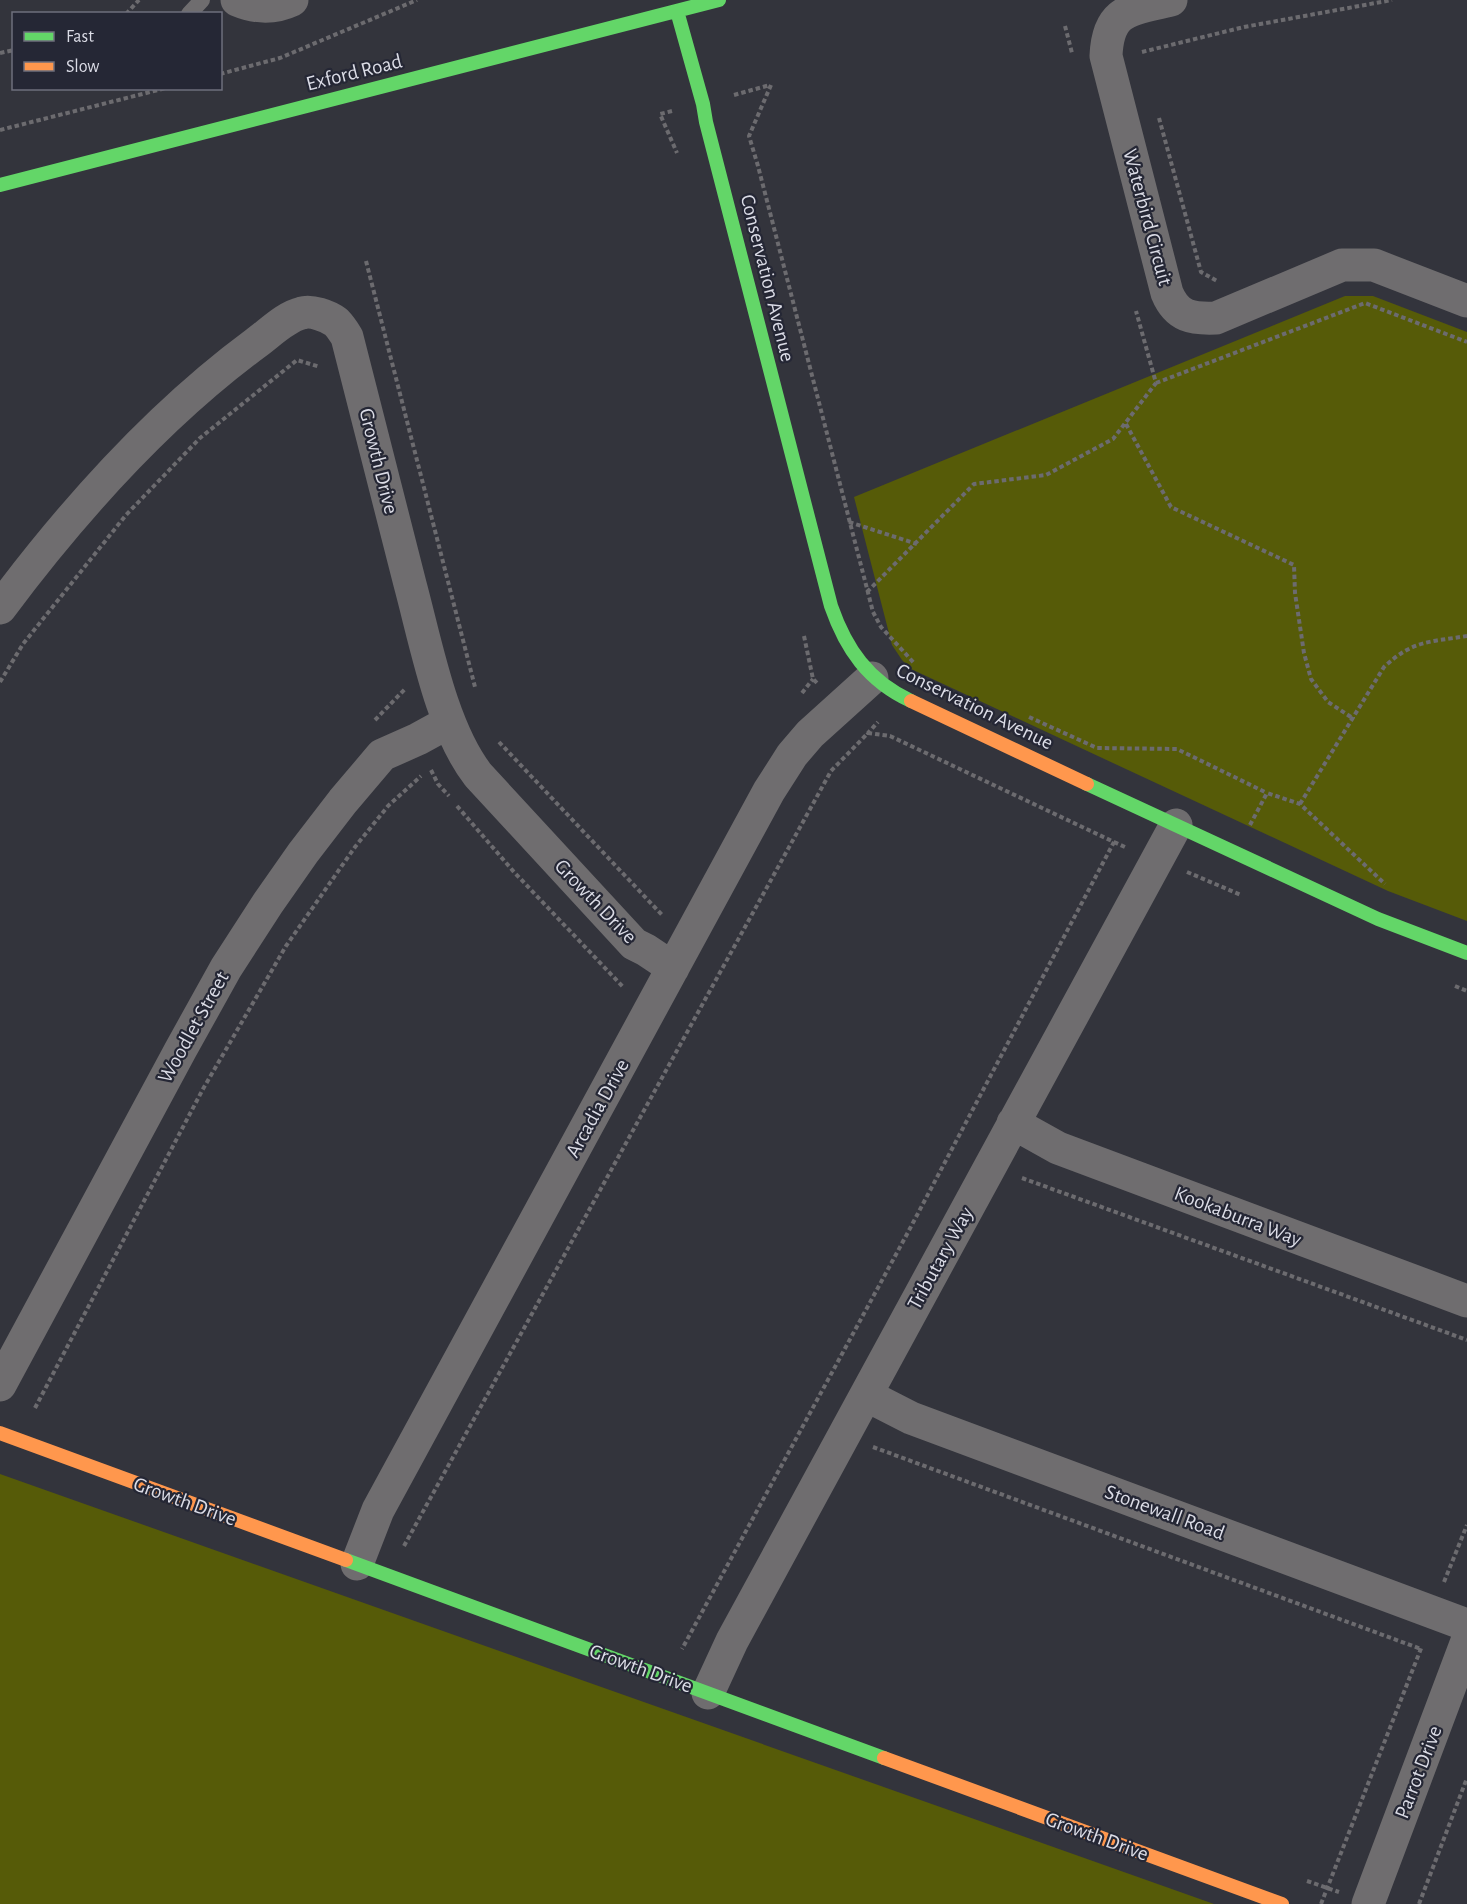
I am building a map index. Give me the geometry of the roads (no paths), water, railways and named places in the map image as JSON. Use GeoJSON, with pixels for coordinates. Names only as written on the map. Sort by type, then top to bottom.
{"type":"FeatureCollection","features":[{"type":"Feature","properties":{"kind":"street"},"geometry":{"type":"LineString","coordinates":[[237,0],[262,7],[281,5],[292,0]]}},
{"type":"Feature","properties":{"kind":"street","name":"Exford Road"},"geometry":{"type":"LineString","coordinates":[[0,185],[719,0]]}},
{"type":"Feature","properties":{"kind":"street","name":"Waterbird Circuit"},"geometry":{"type":"LineString","coordinates":[[1171,0],[1120,15],[1112,26],[1107,41],[1106,56],[1164,281],[1172,304],[1182,314],[1199,319],[1216,318],[1342,265],[1374,265],[1467,301]]}},
{"type":"Feature","properties":{"kind":"street","name":"Conservation Avenue"},"geometry":{"type":"LineString","coordinates":[[677,11],[703,104],[831,606],[840,633],[852,654],[872,678],[901,697],[1378,919],[1467,953]]}},
{"type":"Feature","properties":{"kind":"street","name":"Growth Drive"},"geometry":{"type":"LineString","coordinates":[[0,608],[38,557],[89,496],[180,406],[245,351],[292,317],[303,312],[320,314],[336,322],[347,337],[429,657],[449,722],[466,759],[478,775],[633,944],[646,950],[673,969]]}},
{"type":"Feature","properties":{"kind":"street","name":"Arcadia Drive"},"geometry":{"type":"LineString","coordinates":[[357,1564],[384,1500],[769,791],[792,755],[810,734],[872,678]]}},
{"type":"Feature","properties":{"kind":"street","name":"Woodlet Street"},"geometry":{"type":"LineString","coordinates":[[0,1385],[181,1048],[226,968],[268,903],[343,801],[382,755],[449,722]]}},
{"type":"Feature","properties":{"kind":"street","name":"Tributary Way"},"geometry":{"type":"LineString","coordinates":[[708,1693],[732,1641],[1176,825]]}},
{"type":"Feature","properties":{"kind":"street","name":"Kookaburra Way"},"geometry":{"type":"LineString","coordinates":[[1013,1123],[1058,1148],[1467,1301]]}},
{"type":"Feature","properties":{"kind":"street","name":"Stonewall Road"},"geometry":{"type":"LineString","coordinates":[[866,1395],[911,1418],[1467,1625]]}},
{"type":"Feature","properties":{"kind":"street","name":"Growth Drive"},"geometry":{"type":"LineString","coordinates":[[0,1433],[1282,1904]]}},
{"type":"Feature","properties":{"kind":"street","name":"Parrot Drive"},"geometry":{"type":"LineString","coordinates":[[1368,1904],[1467,1641]]}},
{"type":"Feature","properties":{"kind":"lane"},"geometry":{"type":"LineString","coordinates":[[191,12],[202,0]]}}]}
